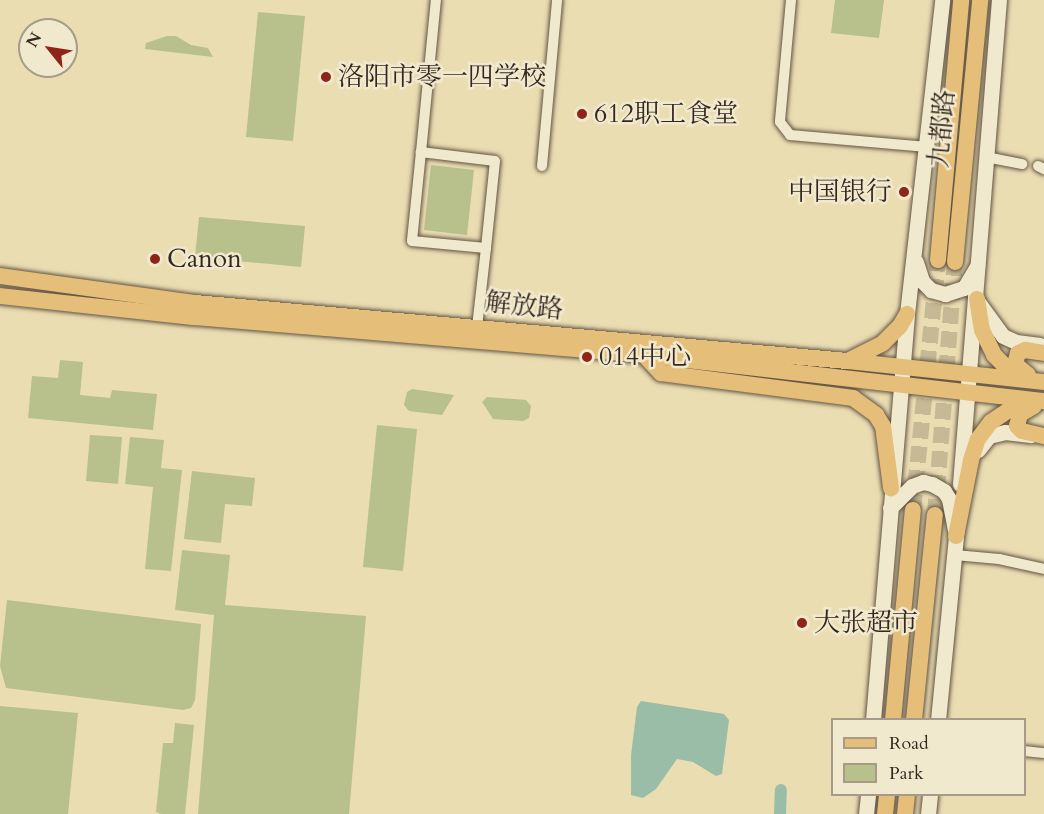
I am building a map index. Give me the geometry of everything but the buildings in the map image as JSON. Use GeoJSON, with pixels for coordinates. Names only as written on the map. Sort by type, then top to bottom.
{"type":"FeatureCollection","features":[{"type":"Feature","properties":{"kind":"main road"},"geometry":{"type":"LineString","coordinates":[[873,718],[901,375],[942,0]]}},
{"type":"Feature","properties":{"kind":"main road","name":"九都路"},"geometry":{"type":"LineString","coordinates":[[938,260],[961,0]]}},
{"type":"Feature","properties":{"kind":"main road","name":"九都路"},"geometry":{"type":"LineString","coordinates":[[955,262],[980,0]]}},
{"type":"Feature","properties":{"kind":"main road"},"geometry":{"type":"LineString","coordinates":[[938,718],[977,299],[999,0]]}},
{"type":"Feature","properties":{"kind":"main road"},"geometry":{"type":"LineString","coordinates":[[914,256],[922,281],[931,290],[945,294],[964,288],[978,264]]}},
{"type":"Feature","properties":{"kind":"main road","name":"解放路"},"geometry":{"type":"LineString","coordinates":[[0,276],[195,303],[847,361],[901,375]]}},
{"type":"Feature","properties":{"kind":"main road","name":"解放路"},"geometry":{"type":"LineString","coordinates":[[0,296],[194,317],[968,382],[1042,382]]}},
{"type":"Feature","properties":{"kind":"main road"},"geometry":{"type":"LineString","coordinates":[[977,299],[1003,336],[1016,342],[1044,345]]}},
{"type":"Feature","properties":{"kind":"main road"},"geometry":{"type":"LineString","coordinates":[[977,299],[982,330],[994,355],[1010,371],[1042,382]]}},
{"type":"Feature","properties":{"kind":"main road"},"geometry":{"type":"LineString","coordinates":[[847,361],[883,343],[900,326],[907,314]]}},
{"type":"Feature","properties":{"kind":"main road"},"geometry":{"type":"LineString","coordinates":[[1042,382],[1019,369],[1015,358],[1018,353],[1025,350],[1044,352]]}},
{"type":"Feature","properties":{"kind":"main road"},"geometry":{"type":"LineString","coordinates":[[644,355],[661,373],[764,384],[853,398],[876,415],[884,426],[891,488]]}},
{"type":"Feature","properties":{"kind":"main road","name":"解放路"},"geometry":{"type":"LineString","coordinates":[[968,382],[1044,401]]}},
{"type":"Feature","properties":{"kind":"main road"},"geometry":{"type":"LineString","coordinates":[[956,536],[971,460],[978,439],[991,422],[1013,407],[1044,401]]}},
{"type":"Feature","properties":{"kind":"main road"},"geometry":{"type":"LineString","coordinates":[[1044,401],[1028,408],[1017,420],[1017,426],[1022,431],[1044,436]]}},
{"type":"Feature","properties":{"kind":"main road"},"geometry":{"type":"LineString","coordinates":[[971,460],[989,436],[1005,432],[1044,436]]}},
{"type":"Feature","properties":{"kind":"main road"},"geometry":{"type":"LineString","coordinates":[[890,508],[912,486],[923,482],[932,484],[944,491],[949,499],[956,536]]}},
{"type":"Feature","properties":{"kind":"main road"},"geometry":{"type":"LineString","coordinates":[[893,718],[913,510]]}},
{"type":"Feature","properties":{"kind":"main road"},"geometry":{"type":"LineString","coordinates":[[914,718],[935,515]]}},
{"type":"Feature","properties":{"kind":"main road"},"geometry":{"type":"LineString","coordinates":[[866,814],[868,796]]}},
{"type":"Feature","properties":{"kind":"main road"},"geometry":{"type":"LineString","coordinates":[[885,814],[887,796]]}},
{"type":"Feature","properties":{"kind":"main road"},"geometry":{"type":"LineString","coordinates":[[905,814],[907,796]]}},
{"type":"Feature","properties":{"kind":"main road"},"geometry":{"type":"LineString","coordinates":[[928,814],[930,796]]}},
{"type":"Feature","properties":{"kind":"street"},"geometry":{"type":"LineString","coordinates":[[436,0],[412,242],[486,249]]}},
{"type":"Feature","properties":{"kind":"street"},"geometry":{"type":"LineString","coordinates":[[542,166],[557,0]]}},
{"type":"Feature","properties":{"kind":"street"},"geometry":{"type":"LineString","coordinates":[[791,0],[780,122],[790,135],[927,147]]}},
{"type":"Feature","properties":{"kind":"street"},"geometry":{"type":"LineString","coordinates":[[421,152],[495,161],[477,327]]}},
{"type":"Feature","properties":{"kind":"street"},"geometry":{"type":"LineString","coordinates":[[986,157],[1022,164]]}},
{"type":"Feature","properties":{"kind":"street"},"geometry":{"type":"LineString","coordinates":[[955,555],[999,559],[1044,569]]}},
{"type":"Feature","properties":{"kind":"street"},"geometry":{"type":"LineString","coordinates":[[1026,751],[1044,753]]}},
{"type":"Feature","properties":{"kind":"green space"},"geometry":{"type":"Polygon","coordinates":[[[835,0],[884,0],[879,38],[831,33],[835,0]]]}},
{"type":"Feature","properties":{"kind":"green space"},"geometry":{"type":"Polygon","coordinates":[[[258,12],[305,16],[293,141],[246,137],[258,12]]]}},
{"type":"Feature","properties":{"kind":"green space"},"geometry":{"type":"Polygon","coordinates":[[[167,36],[176,36],[191,45],[208,48],[213,57],[145,49],[146,43],[167,36]]]}},
{"type":"Feature","properties":{"kind":"green space"},"geometry":{"type":"Polygon","coordinates":[[[431,165],[474,170],[467,235],[424,230],[431,165]]]}},
{"type":"Feature","properties":{"kind":"green space"},"geometry":{"type":"Polygon","coordinates":[[[199,217],[305,226],[301,267],[195,257],[199,217]]]}},
{"type":"Feature","properties":{"kind":"green space"},"geometry":{"type":"Polygon","coordinates":[[[60,360],[83,362],[80,395],[110,398],[112,390],[157,394],[153,430],[28,418],[32,376],[58,378],[60,360]]]}},
{"type":"Feature","properties":{"kind":"green space"},"geometry":{"type":"Polygon","coordinates":[[[412,389],[454,395],[442,415],[409,411],[404,405],[407,392],[412,389]]]}},
{"type":"Feature","properties":{"kind":"green space"},"geometry":{"type":"Polygon","coordinates":[[[487,397],[526,400],[531,406],[529,418],[523,421],[493,419],[482,402],[487,397]]]}},
{"type":"Feature","properties":{"kind":"green space"},"geometry":{"type":"Polygon","coordinates":[[[377,425],[417,429],[403,571],[363,567],[377,425]]]}},
{"type":"Feature","properties":{"kind":"green space"},"geometry":{"type":"Polygon","coordinates":[[[90,435],[122,437],[118,484],[86,481],[90,435]]]}},
{"type":"Feature","properties":{"kind":"green space"},"geometry":{"type":"Polygon","coordinates":[[[130,437],[164,440],[161,468],[182,470],[171,571],[145,569],[153,487],[125,484],[130,437]]]}},
{"type":"Feature","properties":{"kind":"green space"},"geometry":{"type":"Polygon","coordinates":[[[192,471],[255,478],[252,506],[225,504],[221,543],[184,539],[192,471]]]}},
{"type":"Feature","properties":{"kind":"green space"},"geometry":{"type":"Polygon","coordinates":[[[182,550],[230,555],[225,605],[366,616],[349,814],[198,814],[214,615],[175,610],[182,550]]]}},
{"type":"Feature","properties":{"kind":"green space"},"geometry":{"type":"Polygon","coordinates":[[[7,600],[201,624],[195,700],[191,708],[183,710],[6,688],[0,666],[7,600]]]}},
{"type":"Feature","properties":{"kind":"green space"},"geometry":{"type":"Polygon","coordinates":[[[0,706],[78,713],[68,814],[0,814],[0,706]]]}},
{"type":"Feature","properties":{"kind":"green space"},"geometry":{"type":"Polygon","coordinates":[[[175,723],[194,725],[185,814],[161,814],[156,812],[163,743],[173,743],[175,723]]]}},
{"type":"Feature","properties":{"kind":"shaded area"},"geometry":{"type":"Polygon","coordinates":[[[641,701],[724,714],[729,720],[722,774],[716,776],[693,762],[677,759],[656,789],[643,798],[631,795],[631,755],[637,707],[641,701]]]}},
{"type":"Feature","properties":{"kind":"waterway"},"geometry":{"type":"LineString","coordinates":[[780,814],[781,790]]}},
{"type":"Feature","properties":{"kind":"tunnel"},"geometry":{"type":"LineString","coordinates":[[913,510],[938,260]]}},
{"type":"Feature","properties":{"kind":"tunnel"},"geometry":{"type":"LineString","coordinates":[[935,515],[955,262]]}},
{"type":"Feature","properties":{"kind":"place","name":"洛阳市零一四学校"},"geometry":{"type":"Point","coordinates":[326,77]}},
{"type":"Feature","properties":{"kind":"place","name":"612职工食堂"},"geometry":{"type":"Point","coordinates":[582,114]}},
{"type":"Feature","properties":{"kind":"place","name":"中国银行"},"geometry":{"type":"Point","coordinates":[904,192]}},
{"type":"Feature","properties":{"kind":"place","name":"Canon"},"geometry":{"type":"Point","coordinates":[155,259]}},
{"type":"Feature","properties":{"kind":"place","name":"014中心"},"geometry":{"type":"Point","coordinates":[587,357]}},
{"type":"Feature","properties":{"kind":"place","name":"大张超市"},"geometry":{"type":"Point","coordinates":[802,623]}}]}
